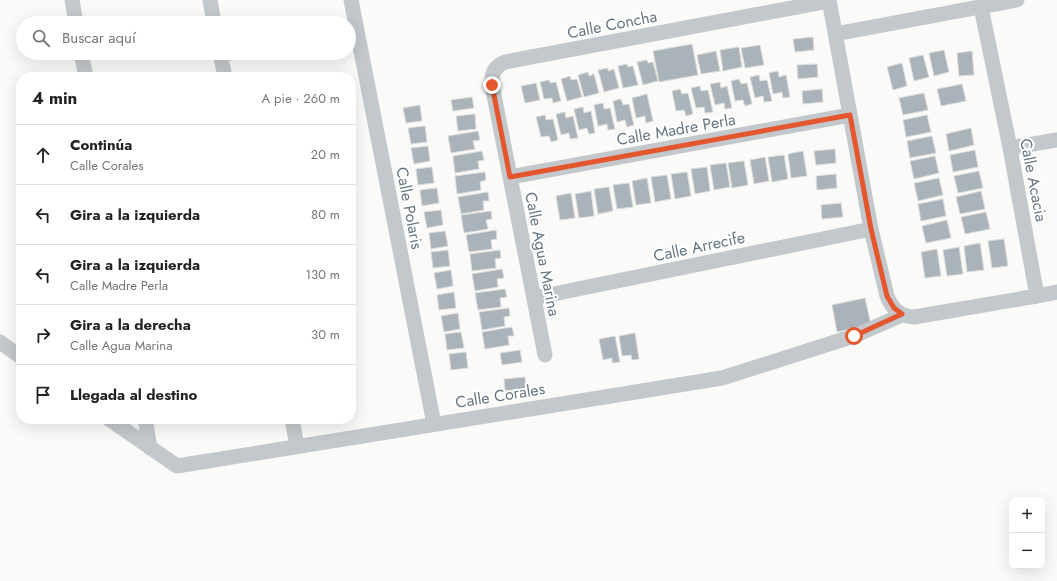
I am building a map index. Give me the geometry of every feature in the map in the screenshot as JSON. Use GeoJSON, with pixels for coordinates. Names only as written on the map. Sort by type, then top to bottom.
{"type":"FeatureCollection","features":[{"type":"Feature","properties":{"kind":"street"},"geometry":{"type":"LineString","coordinates":[[72,0],[75,16]]}},
{"type":"Feature","properties":{"kind":"street"},"geometry":{"type":"LineString","coordinates":[[210,0],[213,16]]}},
{"type":"Feature","properties":{"kind":"street","name":"Calle Polaris"},"geometry":{"type":"LineString","coordinates":[[351,0],[354,16]]}},
{"type":"Feature","properties":{"kind":"street"},"geometry":{"type":"LineString","coordinates":[[835,34],[1018,0]]}},
{"type":"Feature","properties":{"kind":"street"},"geometry":{"type":"LineString","coordinates":[[829,1],[871,229],[887,296],[894,308],[906,316],[920,317],[1057,292]]}},
{"type":"Feature","properties":{"kind":"street","name":"Calle Concha"},"geometry":{"type":"LineString","coordinates":[[497,67],[506,62],[829,1]]}},
{"type":"Feature","properties":{"kind":"street","name":"Calle Acacia"},"geometry":{"type":"LineString","coordinates":[[981,7],[1038,296]]}},
{"type":"Feature","properties":{"kind":"street","name":"Calle Polaris"},"geometry":{"type":"LineString","coordinates":[[356,26],[434,424]]}},
{"type":"Feature","properties":{"kind":"street"},"geometry":{"type":"LineString","coordinates":[[83,60],[85,72]]}},
{"type":"Feature","properties":{"kind":"street"},"geometry":{"type":"LineString","coordinates":[[221,60],[224,72]]}},
{"type":"Feature","properties":{"kind":"street","name":"Calle Agua Marina"},"geometry":{"type":"LineString","coordinates":[[497,67],[493,74],[492,85],[545,355]]}},
{"type":"Feature","properties":{"kind":"street","name":"Calle Madre Perla"},"geometry":{"type":"LineString","coordinates":[[510,177],[850,115]]}},
{"type":"Feature","properties":{"kind":"street"},"geometry":{"type":"LineString","coordinates":[[1010,148],[1057,140]]}},
{"type":"Feature","properties":{"kind":"street","name":"Calle Arrecife"},"geometry":{"type":"LineString","coordinates":[[534,298],[871,229]]}},
{"type":"Feature","properties":{"kind":"street","name":"Calle Corales"},"geometry":{"type":"LineString","coordinates":[[116,424],[177,466],[722,378],[854,336],[902,314]]}},
{"type":"Feature","properties":{"kind":"street"},"geometry":{"type":"LineString","coordinates":[[0,342],[16,353]]}},
{"type":"Feature","properties":{"kind":"street"},"geometry":{"type":"LineString","coordinates":[[146,424],[150,448]]}},
{"type":"Feature","properties":{"kind":"street"},"geometry":{"type":"LineString","coordinates":[[293,424],[297,446]]}},
{"type":"Feature","properties":{"kind":"building"},"geometry":{"type":"Polygon","coordinates":[[[813,37],[814,50],[795,52],[793,39],[813,37]]]}},
{"type":"Feature","properties":{"kind":"building"},"geometry":{"type":"Polygon","coordinates":[[[692,44],[698,75],[659,82],[653,51],[692,44]]]}},
{"type":"Feature","properties":{"kind":"building"},"geometry":{"type":"Polygon","coordinates":[[[760,45],[764,65],[745,68],[741,48],[760,45]]]}},
{"type":"Feature","properties":{"kind":"building"},"geometry":{"type":"Polygon","coordinates":[[[739,47],[742,67],[723,71],[720,50],[739,47]]]}},
{"type":"Feature","properties":{"kind":"building"},"geometry":{"type":"Polygon","coordinates":[[[944,50],[949,72],[934,76],[929,53],[944,50]]]}},
{"type":"Feature","properties":{"kind":"building"},"geometry":{"type":"Polygon","coordinates":[[[716,51],[720,71],[701,74],[697,55],[716,51]]]}},
{"type":"Feature","properties":{"kind":"building"},"geometry":{"type":"Polygon","coordinates":[[[972,51],[974,75],[959,76],[957,53],[972,51]]]}},
{"type":"Feature","properties":{"kind":"building"},"geometry":{"type":"Polygon","coordinates":[[[923,55],[929,77],[914,81],[909,58],[923,55]]]}},
{"type":"Feature","properties":{"kind":"building"},"geometry":{"type":"Polygon","coordinates":[[[647,60],[648,63],[653,62],[658,81],[643,85],[637,62],[647,60]]]}},
{"type":"Feature","properties":{"kind":"building"},"geometry":{"type":"Polygon","coordinates":[[[902,63],[907,86],[893,90],[887,67],[902,63]]]}},
{"type":"Feature","properties":{"kind":"building"},"geometry":{"type":"Polygon","coordinates":[[[627,64],[628,67],[633,66],[638,85],[623,88],[618,66],[627,64]]]}},
{"type":"Feature","properties":{"kind":"building"},"geometry":{"type":"Polygon","coordinates":[[[817,64],[818,77],[798,79],[797,65],[817,64]]]}},
{"type":"Feature","properties":{"kind":"building"},"geometry":{"type":"Polygon","coordinates":[[[608,68],[608,71],[614,69],[619,88],[604,92],[598,70],[608,68]]]}},
{"type":"Feature","properties":{"kind":"building"},"geometry":{"type":"Polygon","coordinates":[[[778,71],[779,77],[786,75],[790,97],[783,98],[782,92],[773,94],[769,73],[778,71]]]}},
{"type":"Feature","properties":{"kind":"building"},"geometry":{"type":"Polygon","coordinates":[[[588,72],[589,76],[594,74],[599,93],[584,97],[578,75],[588,72]]]}},
{"type":"Feature","properties":{"kind":"building"},"geometry":{"type":"Polygon","coordinates":[[[759,75],[760,81],[767,80],[772,101],[764,102],[763,96],[755,98],[750,77],[759,75]]]}},
{"type":"Feature","properties":{"kind":"building"},"geometry":{"type":"Polygon","coordinates":[[[570,76],[571,80],[577,79],[582,97],[567,101],[561,79],[570,76]]]}},
{"type":"Feature","properties":{"kind":"building"},"geometry":{"type":"Polygon","coordinates":[[[739,79],[741,84],[747,83],[752,104],[745,106],[743,100],[735,101],[731,81],[739,79]]]}},
{"type":"Feature","properties":{"kind":"building"},"geometry":{"type":"Polygon","coordinates":[[[549,80],[550,83],[556,82],[561,101],[553,103],[552,98],[544,99],[540,82],[549,80]]]}},
{"type":"Feature","properties":{"kind":"building"},"geometry":{"type":"Polygon","coordinates":[[[720,82],[721,88],[727,86],[732,108],[725,109],[724,103],[715,105],[710,84],[720,82]]]}},
{"type":"Feature","properties":{"kind":"building"},"geometry":{"type":"Polygon","coordinates":[[[536,83],[540,100],[525,103],[521,86],[536,83]]]}},
{"type":"Feature","properties":{"kind":"building"},"geometry":{"type":"Polygon","coordinates":[[[962,84],[966,101],[941,106],[937,89],[962,84]]]}},
{"type":"Feature","properties":{"kind":"building"},"geometry":{"type":"Polygon","coordinates":[[[700,86],[701,91],[708,90],[713,112],[705,113],[704,107],[696,108],[691,88],[700,86]]]}},
{"type":"Feature","properties":{"kind":"building"},"geometry":{"type":"Polygon","coordinates":[[[680,89],[682,94],[688,93],[693,114],[686,116],[684,110],[676,111],[672,91],[680,89]]]}},
{"type":"Feature","properties":{"kind":"building"},"geometry":{"type":"Polygon","coordinates":[[[822,89],[823,102],[803,104],[802,91],[822,89]]]}},
{"type":"Feature","properties":{"kind":"building"},"geometry":{"type":"Polygon","coordinates":[[[924,93],[928,110],[903,115],[899,98],[924,93]]]}},
{"type":"Feature","properties":{"kind":"building"},"geometry":{"type":"Polygon","coordinates":[[[647,94],[653,121],[646,123],[645,116],[636,118],[632,98],[647,94]]]}},
{"type":"Feature","properties":{"kind":"building"},"geometry":{"type":"Polygon","coordinates":[[[472,97],[474,108],[453,111],[451,100],[472,97]]]}},
{"type":"Feature","properties":{"kind":"building"},"geometry":{"type":"Polygon","coordinates":[[[621,99],[623,105],[629,104],[634,125],[627,127],[625,120],[617,122],[613,101],[621,99]]]}},
{"type":"Feature","properties":{"kind":"building"},"geometry":{"type":"Polygon","coordinates":[[[603,103],[604,109],[610,108],[615,129],[608,130],[607,124],[598,126],[594,105],[603,103]]]}},
{"type":"Feature","properties":{"kind":"building"},"geometry":{"type":"Polygon","coordinates":[[[420,105],[422,121],[406,123],[403,108],[420,105]]]}},
{"type":"Feature","properties":{"kind":"building"},"geometry":{"type":"Polygon","coordinates":[[[583,107],[584,113],[591,111],[595,133],[589,134],[587,128],[579,130],[574,109],[583,107]]]}},
{"type":"Feature","properties":{"kind":"building"},"geometry":{"type":"Polygon","coordinates":[[[565,112],[566,118],[573,116],[578,138],[570,139],[569,133],[561,135],[556,114],[565,112]]]}},
{"type":"Feature","properties":{"kind":"building"},"geometry":{"type":"Polygon","coordinates":[[[475,114],[476,129],[458,131],[456,116],[475,114]]]}},
{"type":"Feature","properties":{"kind":"building"},"geometry":{"type":"Polygon","coordinates":[[[545,115],[546,120],[553,119],[558,140],[551,142],[549,136],[541,137],[536,117],[545,115]]]}},
{"type":"Feature","properties":{"kind":"building"},"geometry":{"type":"Polygon","coordinates":[[[927,115],[931,132],[906,137],[903,120],[927,115]]]}},
{"type":"Feature","properties":{"kind":"building"},"geometry":{"type":"Polygon","coordinates":[[[425,126],[427,142],[411,144],[408,128],[425,126]]]}},
{"type":"Feature","properties":{"kind":"building"},"geometry":{"type":"Polygon","coordinates":[[[971,128],[974,145],[949,151],[946,134],[971,128]]]}},
{"type":"Feature","properties":{"kind":"building"},"geometry":{"type":"Polygon","coordinates":[[[478,131],[480,140],[473,141],[475,149],[451,153],[448,136],[478,131]]]}},
{"type":"Feature","properties":{"kind":"building"},"geometry":{"type":"Polygon","coordinates":[[[932,136],[936,153],[910,158],[907,141],[932,136]]]}},
{"type":"Feature","properties":{"kind":"building"},"geometry":{"type":"Polygon","coordinates":[[[428,146],[430,161],[414,164],[411,148],[428,146]]]}},
{"type":"Feature","properties":{"kind":"building"},"geometry":{"type":"Polygon","coordinates":[[[835,149],[836,163],[816,165],[814,151],[835,149]]]}},
{"type":"Feature","properties":{"kind":"building"},"geometry":{"type":"Polygon","coordinates":[[[975,150],[978,167],[953,172],[950,155],[975,150]]]}},
{"type":"Feature","properties":{"kind":"building"},"geometry":{"type":"Polygon","coordinates":[[[482,151],[484,160],[478,161],[479,169],[455,173],[453,156],[482,151]]]}},
{"type":"Feature","properties":{"kind":"building"},"geometry":{"type":"Polygon","coordinates":[[[803,151],[807,176],[791,178],[788,154],[803,151]]]}},
{"type":"Feature","properties":{"kind":"building"},"geometry":{"type":"Polygon","coordinates":[[[784,155],[788,179],[772,182],[768,157],[784,155]]]}},
{"type":"Feature","properties":{"kind":"building"},"geometry":{"type":"Polygon","coordinates":[[[935,156],[939,173],[914,179],[910,161],[935,156]]]}},
{"type":"Feature","properties":{"kind":"building"},"geometry":{"type":"Polygon","coordinates":[[[765,157],[769,181],[754,184],[750,160],[765,157]]]}},
{"type":"Feature","properties":{"kind":"building"},"geometry":{"type":"Polygon","coordinates":[[[744,161],[748,185],[732,188],[728,163],[744,161]]]}},
{"type":"Feature","properties":{"kind":"building"},"geometry":{"type":"Polygon","coordinates":[[[726,163],[730,187],[714,190],[710,165],[726,163]]]}},
{"type":"Feature","properties":{"kind":"building"},"geometry":{"type":"Polygon","coordinates":[[[432,167],[434,183],[418,185],[416,169],[432,167]]]}},
{"type":"Feature","properties":{"kind":"building"},"geometry":{"type":"Polygon","coordinates":[[[707,167],[710,191],[695,194],[691,169],[707,167]]]}},
{"type":"Feature","properties":{"kind":"building"},"geometry":{"type":"Polygon","coordinates":[[[979,171],[983,188],[958,193],[954,176],[979,171]]]}},
{"type":"Feature","properties":{"kind":"building"},"geometry":{"type":"Polygon","coordinates":[[[485,172],[486,180],[480,182],[481,190],[457,194],[455,176],[485,172]]]}},
{"type":"Feature","properties":{"kind":"building"},"geometry":{"type":"Polygon","coordinates":[[[687,172],[691,196],[675,199],[671,174],[687,172]]]}},
{"type":"Feature","properties":{"kind":"building"},"geometry":{"type":"Polygon","coordinates":[[[836,174],[837,188],[817,190],[816,176],[836,174]]]}},
{"type":"Feature","properties":{"kind":"building"},"geometry":{"type":"Polygon","coordinates":[[[667,175],[671,199],[655,202],[651,177],[667,175]]]}},
{"type":"Feature","properties":{"kind":"building"},"geometry":{"type":"Polygon","coordinates":[[[647,178],[651,203],[636,205],[632,181],[647,178]]]}},
{"type":"Feature","properties":{"kind":"building"},"geometry":{"type":"Polygon","coordinates":[[[939,178],[943,195],[918,201],[914,183],[939,178]]]}},
{"type":"Feature","properties":{"kind":"building"},"geometry":{"type":"Polygon","coordinates":[[[629,183],[633,207],[617,209],[613,185],[629,183]]]}},
{"type":"Feature","properties":{"kind":"building"},"geometry":{"type":"Polygon","coordinates":[[[609,187],[613,211],[598,214],[594,189],[609,187]]]}},
{"type":"Feature","properties":{"kind":"building"},"geometry":{"type":"Polygon","coordinates":[[[437,188],[439,203],[422,206],[420,190],[437,188]]]}},
{"type":"Feature","properties":{"kind":"building"},"geometry":{"type":"Polygon","coordinates":[[[591,191],[594,216],[579,218],[575,194],[591,191]]]}},
{"type":"Feature","properties":{"kind":"building"},"geometry":{"type":"Polygon","coordinates":[[[981,191],[985,209],[960,214],[956,197],[981,191]]]}},
{"type":"Feature","properties":{"kind":"building"},"geometry":{"type":"Polygon","coordinates":[[[488,192],[489,201],[483,201],[484,210],[461,214],[458,197],[488,192]]]}},
{"type":"Feature","properties":{"kind":"building"},"geometry":{"type":"Polygon","coordinates":[[[571,193],[575,218],[560,220],[556,196],[571,193]]]}},
{"type":"Feature","properties":{"kind":"building"},"geometry":{"type":"Polygon","coordinates":[[[943,199],[946,216],[921,221],[918,204],[943,199]]]}},
{"type":"Feature","properties":{"kind":"building"},"geometry":{"type":"Polygon","coordinates":[[[841,203],[843,217],[822,219],[821,205],[841,203]]]}},
{"type":"Feature","properties":{"kind":"building"},"geometry":{"type":"Polygon","coordinates":[[[441,210],[443,225],[427,228],[424,212],[441,210]]]}},
{"type":"Feature","properties":{"kind":"building"},"geometry":{"type":"Polygon","coordinates":[[[491,211],[492,219],[486,220],[488,229],[464,233],[461,215],[491,211]]]}},
{"type":"Feature","properties":{"kind":"building"},"geometry":{"type":"Polygon","coordinates":[[[986,212],[990,229],[965,234],[961,217],[986,212]]]}},
{"type":"Feature","properties":{"kind":"building"},"geometry":{"type":"Polygon","coordinates":[[[947,220],[951,238],[926,243],[922,226],[947,220]]]}},
{"type":"Feature","properties":{"kind":"building"},"geometry":{"type":"Polygon","coordinates":[[[496,230],[497,239],[491,240],[492,249],[469,252],[466,235],[496,230]]]}},
{"type":"Feature","properties":{"kind":"building"},"geometry":{"type":"Polygon","coordinates":[[[445,231],[448,246],[431,249],[429,233],[445,231]]]}},
{"type":"Feature","properties":{"kind":"building"},"geometry":{"type":"Polygon","coordinates":[[[1004,239],[1008,266],[992,268],[988,241],[1004,239]]]}},
{"type":"Feature","properties":{"kind":"building"},"geometry":{"type":"Polygon","coordinates":[[[980,243],[984,270],[967,272],[964,246],[980,243]]]}},
{"type":"Feature","properties":{"kind":"building"},"geometry":{"type":"Polygon","coordinates":[[[959,247],[963,274],[947,276],[943,250],[959,247]]]}},
{"type":"Feature","properties":{"kind":"building"},"geometry":{"type":"Polygon","coordinates":[[[937,249],[941,276],[925,278],[921,252],[937,249]]]}},
{"type":"Feature","properties":{"kind":"building"},"geometry":{"type":"Polygon","coordinates":[[[448,250],[450,266],[433,268],[431,252],[448,250]]]}},
{"type":"Feature","properties":{"kind":"building"},"geometry":{"type":"Polygon","coordinates":[[[500,250],[501,258],[495,259],[496,268],[472,271],[470,254],[500,250]]]}},
{"type":"Feature","properties":{"kind":"building"},"geometry":{"type":"Polygon","coordinates":[[[502,269],[504,278],[497,279],[498,287],[475,291],[472,274],[502,269]]]}},
{"type":"Feature","properties":{"kind":"building"},"geometry":{"type":"Polygon","coordinates":[[[451,270],[453,286],[437,289],[434,273],[451,270]]]}},
{"type":"Feature","properties":{"kind":"building"},"geometry":{"type":"Polygon","coordinates":[[[505,289],[507,297],[500,298],[501,307],[478,310],[475,293],[505,289]]]}},
{"type":"Feature","properties":{"kind":"building"},"geometry":{"type":"Polygon","coordinates":[[[454,292],[456,308],[439,310],[437,295],[454,292]]]}},
{"type":"Feature","properties":{"kind":"building"},"geometry":{"type":"Polygon","coordinates":[[[865,298],[871,325],[837,332],[832,305],[865,298]]]}},
{"type":"Feature","properties":{"kind":"building"},"geometry":{"type":"Polygon","coordinates":[[[509,308],[510,316],[504,317],[505,326],[482,330],[479,312],[509,308]]]}},
{"type":"Feature","properties":{"kind":"building"},"geometry":{"type":"Polygon","coordinates":[[[458,313],[460,329],[444,332],[441,316],[458,313]]]}},
{"type":"Feature","properties":{"kind":"building"},"geometry":{"type":"Polygon","coordinates":[[[512,327],[514,336],[508,336],[509,345],[485,349],[482,332],[512,327]]]}},
{"type":"Feature","properties":{"kind":"building"},"geometry":{"type":"Polygon","coordinates":[[[461,332],[464,348],[447,350],[445,334],[461,332]]]}},
{"type":"Feature","properties":{"kind":"building"},"geometry":{"type":"Polygon","coordinates":[[[635,333],[639,359],[632,360],[631,355],[622,356],[619,336],[635,333]]]}},
{"type":"Feature","properties":{"kind":"building"},"geometry":{"type":"Polygon","coordinates":[[[615,336],[620,362],[612,363],[612,358],[603,360],[599,339],[615,336]]]}},
{"type":"Feature","properties":{"kind":"building"},"geometry":{"type":"Polygon","coordinates":[[[520,350],[522,362],[502,365],[500,353],[520,350]]]}},
{"type":"Feature","properties":{"kind":"building"},"geometry":{"type":"Polygon","coordinates":[[[466,352],[468,368],[451,370],[449,354],[466,352]]]}},
{"type":"Feature","properties":{"kind":"building"},"geometry":{"type":"Polygon","coordinates":[[[525,377],[526,389],[505,391],[504,379],[525,377]]]}},
{"type":"Feature","properties":{"kind":"route"},"geometry":{"type":"LineString","coordinates":[[492,85],[510,177],[850,115],[871,229],[887,296],[894,308],[902,314],[854,336]]}}]}
